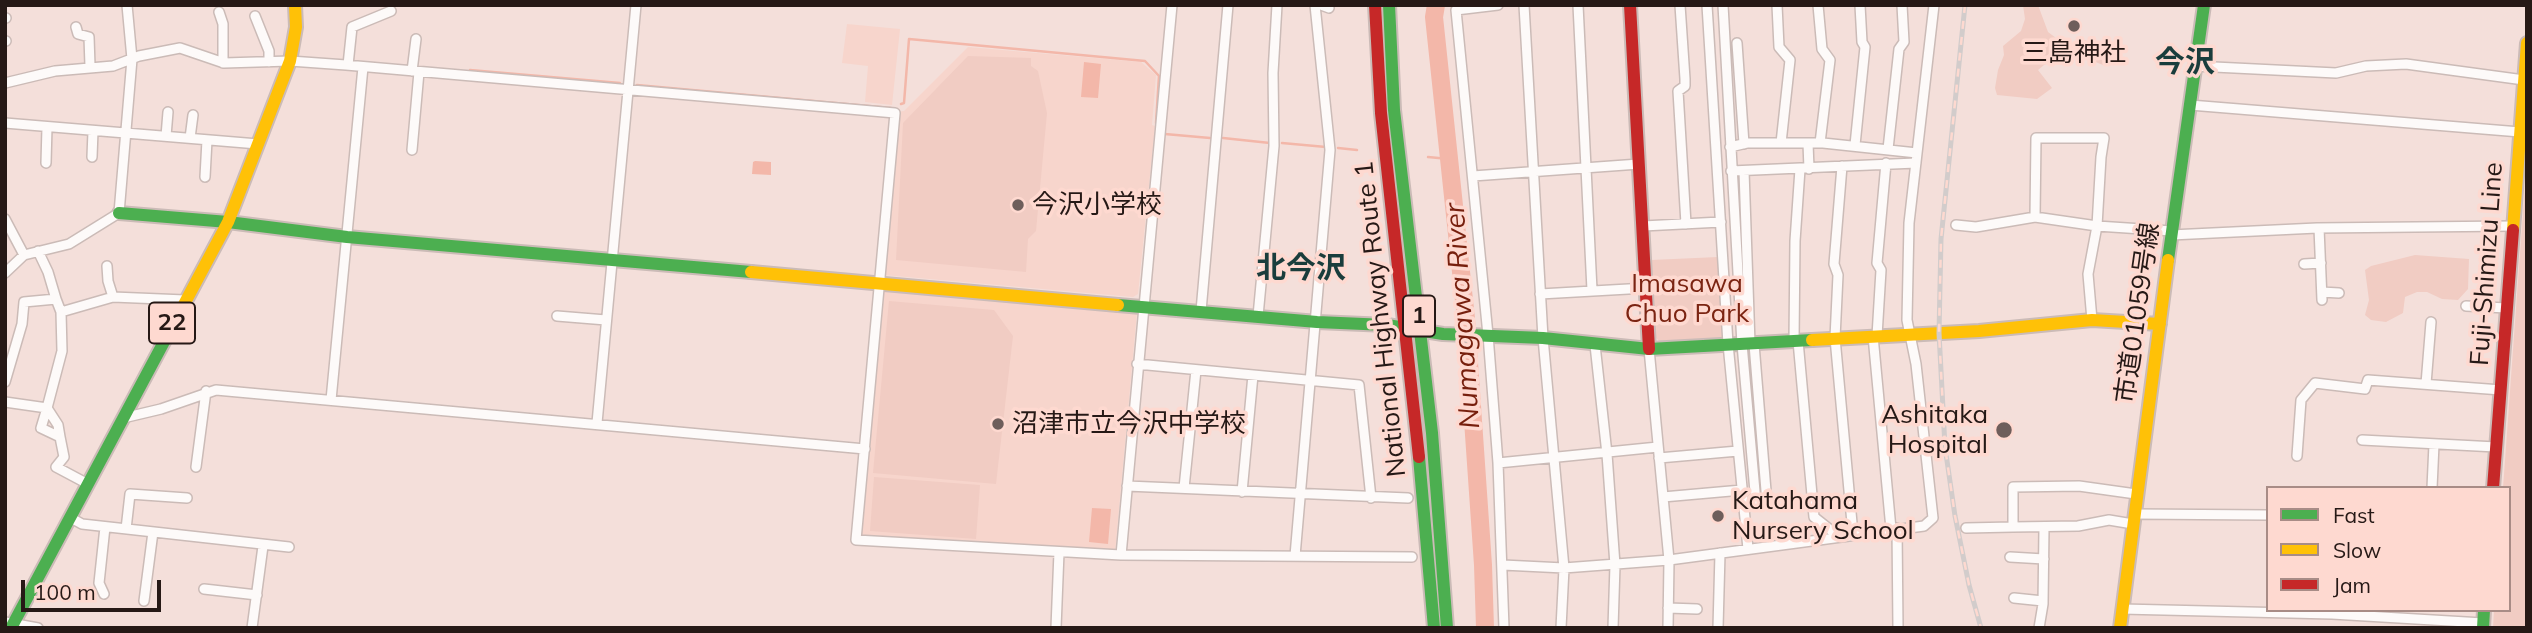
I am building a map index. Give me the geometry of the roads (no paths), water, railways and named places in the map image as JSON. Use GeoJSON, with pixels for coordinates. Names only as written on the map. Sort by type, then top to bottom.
{"type":"FeatureCollection","features":[{"type":"Feature","properties":{"kind":"main road","name":"22"},"geometry":{"type":"LineString","coordinates":[[10,624],[71,518],[228,222],[290,61],[296,27],[295,5]]}},
{"type":"Feature","properties":{"kind":"main road","name":"National Highway Route 1"},"geometry":{"type":"LineString","coordinates":[[1375,5],[1382,124],[1422,485],[1434,628]]}},
{"type":"Feature","properties":{"kind":"main road","name":"National Highway Route 1"},"geometry":{"type":"LineString","coordinates":[[1389,5],[1394,110],[1432,433],[1447,628]]}},
{"type":"Feature","properties":{"kind":"main road"},"geometry":{"type":"LineString","coordinates":[[1630,5],[1649,348]]}},
{"type":"Feature","properties":{"kind":"main road","name":"市道01059号線"},"geometry":{"type":"LineString","coordinates":[[2120,628],[2171,233],[2204,5]]}},
{"type":"Feature","properties":{"kind":"main road","name":"Fuji-Shimizu Line"},"geometry":{"type":"LineString","coordinates":[[2493,486],[2527,43]]}},
{"type":"Feature","properties":{"kind":"main road"},"geometry":{"type":"LineString","coordinates":[[119,213],[228,222],[347,237],[1387,325],[1421,332],[1543,338],[1649,348],[1979,331],[2092,320],[2160,324]]}},
{"type":"Feature","properties":{"kind":"street"},"geometry":{"type":"LineString","coordinates":[[5,273],[24,255],[69,244],[119,213],[132,59],[127,5]]}},
{"type":"Feature","properties":{"kind":"street"},"geometry":{"type":"LineString","coordinates":[[597,423],[636,5]]}},
{"type":"Feature","properties":{"kind":"street"},"geometry":{"type":"LineString","coordinates":[[1121,555],[1172,5]]}},
{"type":"Feature","properties":{"kind":"street"},"geometry":{"type":"LineString","coordinates":[[1201,311],[1228,5]]}},
{"type":"Feature","properties":{"kind":"street"},"geometry":{"type":"LineString","coordinates":[[1258,316],[1274,146],[1273,73],[1277,5]]}},
{"type":"Feature","properties":{"kind":"street"},"geometry":{"type":"LineString","coordinates":[[1295,555],[1330,150],[1315,5]]}},
{"type":"Feature","properties":{"kind":"street"},"geometry":{"type":"LineString","coordinates":[[1497,5],[1456,10],[1473,176],[1483,335],[1498,463],[1504,628]]}},
{"type":"Feature","properties":{"kind":"street"},"geometry":{"type":"LineString","coordinates":[[1524,5],[1543,338],[1564,568],[1561,628]]}},
{"type":"Feature","properties":{"kind":"street"},"geometry":{"type":"LineString","coordinates":[[1578,5],[1592,289]]}},
{"type":"Feature","properties":{"kind":"street"},"geometry":{"type":"LineString","coordinates":[[1680,5],[1685,86],[1678,90],[1686,224]]}},
{"type":"Feature","properties":{"kind":"street"},"geometry":{"type":"LineString","coordinates":[[1706,5],[1728,344],[1748,549]]}},
{"type":"Feature","properties":{"kind":"street"},"geometry":{"type":"LineString","coordinates":[[1723,5],[1731,172],[1748,344],[1767,503],[1756,503],[1748,344],[1744,171]]}},
{"type":"Feature","properties":{"kind":"street"},"geometry":{"type":"LineString","coordinates":[[1777,5],[1779,47],[1790,60],[1781,143]]}},
{"type":"Feature","properties":{"kind":"street"},"geometry":{"type":"LineString","coordinates":[[1818,5],[1822,49],[1830,60],[1820,143]]}},
{"type":"Feature","properties":{"kind":"street"},"geometry":{"type":"LineString","coordinates":[[1855,145],[1865,47],[1862,42],[1860,5]]}},
{"type":"Feature","properties":{"kind":"street"},"geometry":{"type":"LineString","coordinates":[[1888,149],[1899,49],[1904,42],[1902,5]]}},
{"type":"Feature","properties":{"kind":"street"},"geometry":{"type":"LineString","coordinates":[[1503,565],[1564,568],[1669,560],[1924,526],[1933,517],[1916,364],[1907,320],[1909,223],[1934,5]]}},
{"type":"Feature","properties":{"kind":"street"},"geometry":{"type":"LineString","coordinates":[[348,65],[352,27],[391,11]]}},
{"type":"Feature","properties":{"kind":"street"},"geometry":{"type":"LineString","coordinates":[[219,12],[223,23],[223,63]]}},
{"type":"Feature","properties":{"kind":"street"},"geometry":{"type":"LineString","coordinates":[[256,16],[269,51],[270,62]]}},
{"type":"Feature","properties":{"kind":"street"},"geometry":{"type":"LineString","coordinates":[[76,26],[78,34],[89,37],[90,66]]}},
{"type":"Feature","properties":{"kind":"street"},"geometry":{"type":"LineString","coordinates":[[412,150],[416,39]]}},
{"type":"Feature","properties":{"kind":"street"},"geometry":{"type":"LineString","coordinates":[[1737,43],[1744,144]]}},
{"type":"Feature","properties":{"kind":"street"},"geometry":{"type":"LineString","coordinates":[[5,83],[55,71],[113,66],[180,48],[223,63],[290,61],[348,65],[895,113],[856,540],[1121,555],[1412,557]]}},
{"type":"Feature","properties":{"kind":"street"},"geometry":{"type":"LineString","coordinates":[[1710,58],[1725,55]]}},
{"type":"Feature","properties":{"kind":"street"},"geometry":{"type":"LineString","coordinates":[[2194,66],[2336,73],[2367,66],[2406,64],[2524,80]]}},
{"type":"Feature","properties":{"kind":"street"},"geometry":{"type":"LineString","coordinates":[[331,400],[363,67]]}},
{"type":"Feature","properties":{"kind":"street"},"geometry":{"type":"LineString","coordinates":[[2190,105],[2520,132]]}},
{"type":"Feature","properties":{"kind":"street"},"geometry":{"type":"LineString","coordinates":[[166,136],[168,112]]}},
{"type":"Feature","properties":{"kind":"street"},"geometry":{"type":"LineString","coordinates":[[190,138],[193,115]]}},
{"type":"Feature","properties":{"kind":"street"},"geometry":{"type":"LineString","coordinates":[[5,123],[258,144]]}},
{"type":"Feature","properties":{"kind":"street"},"geometry":{"type":"LineString","coordinates":[[46,163],[47,127]]}},
{"type":"Feature","properties":{"kind":"street"},"geometry":{"type":"LineString","coordinates":[[92,157],[93,131]]}},
{"type":"Feature","properties":{"kind":"street"},"geometry":{"type":"LineString","coordinates":[[2035,217],[2036,138],[2104,138],[2098,226],[2088,274],[2092,320]]}},
{"type":"Feature","properties":{"kind":"street"},"geometry":{"type":"LineString","coordinates":[[205,177],[207,139]]}},
{"type":"Feature","properties":{"kind":"street"},"geometry":{"type":"LineString","coordinates":[[1730,146],[1781,143],[1855,145],[1888,149],[1917,158]]}},
{"type":"Feature","properties":{"kind":"street"},"geometry":{"type":"LineString","coordinates":[[1808,143],[1795,241],[1796,341],[1814,517],[1838,536]]}},
{"type":"Feature","properties":{"kind":"street"},"geometry":{"type":"LineString","coordinates":[[1731,172],[1886,163],[1917,158]]}},
{"type":"Feature","properties":{"kind":"street"},"geometry":{"type":"LineString","coordinates":[[1886,163],[1877,263],[1881,270],[1875,336],[1894,529],[1898,628]]}},
{"type":"Feature","properties":{"kind":"street"},"geometry":{"type":"LineString","coordinates":[[1473,176],[1639,164]]}},
{"type":"Feature","properties":{"kind":"street"},"geometry":{"type":"LineString","coordinates":[[1842,166],[1834,264],[1838,275],[1835,338],[1853,534]]}},
{"type":"Feature","properties":{"kind":"street"},"geometry":{"type":"LineString","coordinates":[[1956,225],[1976,227],[2035,217],[2171,233],[2514,226]]}},
{"type":"Feature","properties":{"kind":"street"},"geometry":{"type":"LineString","coordinates":[[5,219],[24,255]]}},
{"type":"Feature","properties":{"kind":"street"},"geometry":{"type":"LineString","coordinates":[[1643,226],[1721,222]]}},
{"type":"Feature","properties":{"kind":"street"},"geometry":{"type":"LineString","coordinates":[[2319,228],[2322,296],[2339,293]]}},
{"type":"Feature","properties":{"kind":"street"},"geometry":{"type":"LineString","coordinates":[[38,251],[61,312],[62,351],[41,428],[60,437]]}},
{"type":"Feature","properties":{"kind":"street"},"geometry":{"type":"LineString","coordinates":[[2304,264],[2320,263]]}},
{"type":"Feature","properties":{"kind":"street"},"geometry":{"type":"LineString","coordinates":[[107,265],[113,297]]}},
{"type":"Feature","properties":{"kind":"street"},"geometry":{"type":"LineString","coordinates":[[1540,294],[1646,288]]}},
{"type":"Feature","properties":{"kind":"street"},"geometry":{"type":"LineString","coordinates":[[61,312],[113,297],[185,300]]}},
{"type":"Feature","properties":{"kind":"street"},"geometry":{"type":"LineString","coordinates":[[5,382],[22,324],[24,302],[56,299]]}},
{"type":"Feature","properties":{"kind":"street"},"geometry":{"type":"LineString","coordinates":[[2466,306],[2507,308]]}},
{"type":"Feature","properties":{"kind":"street"},"geometry":{"type":"LineString","coordinates":[[557,316],[606,320]]}},
{"type":"Feature","properties":{"kind":"street"},"geometry":{"type":"LineString","coordinates":[[2426,384],[2431,322]]}},
{"type":"Feature","properties":{"kind":"street"},"geometry":{"type":"LineString","coordinates":[[1595,345],[1615,565],[1613,628]]}},
{"type":"Feature","properties":{"kind":"street"},"geometry":{"type":"LineString","coordinates":[[1649,348],[1669,560],[1668,628]]}},
{"type":"Feature","properties":{"kind":"street"},"geometry":{"type":"LineString","coordinates":[[1137,364],[1359,385],[1371,498]]}},
{"type":"Feature","properties":{"kind":"street"},"geometry":{"type":"LineString","coordinates":[[1184,488],[1196,370]]}},
{"type":"Feature","properties":{"kind":"street"},"geometry":{"type":"LineString","coordinates":[[1242,492],[1253,375]]}},
{"type":"Feature","properties":{"kind":"street"},"geometry":{"type":"LineString","coordinates":[[2297,456],[2301,400],[2315,383],[2365,388],[2368,380],[2501,390]]}},
{"type":"Feature","properties":{"kind":"street"},"geometry":{"type":"LineString","coordinates":[[123,418],[161,409],[215,390],[865,449]]}},
{"type":"Feature","properties":{"kind":"street"},"geometry":{"type":"LineString","coordinates":[[196,467],[206,391]]}},
{"type":"Feature","properties":{"kind":"street"},"geometry":{"type":"LineString","coordinates":[[5,402],[47,408],[58,425],[64,457],[56,467],[88,484]]}},
{"type":"Feature","properties":{"kind":"street"},"geometry":{"type":"LineString","coordinates":[[2362,440],[2496,447]]}},
{"type":"Feature","properties":{"kind":"street"},"geometry":{"type":"LineString","coordinates":[[2432,486],[2434,444]]}},
{"type":"Feature","properties":{"kind":"street"},"geometry":{"type":"LineString","coordinates":[[1498,463],[1658,447]]}},
{"type":"Feature","properties":{"kind":"street"},"geometry":{"type":"LineString","coordinates":[[1659,458],[1738,451]]}},
{"type":"Feature","properties":{"kind":"street"},"geometry":{"type":"LineString","coordinates":[[1127,486],[1408,498]]}},
{"type":"Feature","properties":{"kind":"street"},"geometry":{"type":"LineString","coordinates":[[2013,527],[2013,487],[2079,486],[2136,494]]}},
{"type":"Feature","properties":{"kind":"street"},"geometry":{"type":"LineString","coordinates":[[1663,497],[1742,490]]}},
{"type":"Feature","properties":{"kind":"street"},"geometry":{"type":"LineString","coordinates":[[126,529],[130,494],[187,498]]}},
{"type":"Feature","properties":{"kind":"street"},"geometry":{"type":"LineString","coordinates":[[1966,527],[2044,528],[2096,524],[2109,520],[2266,515]]}},
{"type":"Feature","properties":{"kind":"street"},"geometry":{"type":"LineString","coordinates":[[71,518],[82,524],[289,547]]}},
{"type":"Feature","properties":{"kind":"street"},"geometry":{"type":"LineString","coordinates":[[104,594],[99,583],[105,527]]}},
{"type":"Feature","properties":{"kind":"street"},"geometry":{"type":"LineString","coordinates":[[2039,628],[2043,601],[2044,528]]}},
{"type":"Feature","properties":{"kind":"street"},"geometry":{"type":"LineString","coordinates":[[144,601],[153,533]]}},
{"type":"Feature","properties":{"kind":"street"},"geometry":{"type":"LineString","coordinates":[[252,628],[263,545]]}},
{"type":"Feature","properties":{"kind":"street"},"geometry":{"type":"LineString","coordinates":[[1056,628],[1059,552]]}},
{"type":"Feature","properties":{"kind":"street"},"geometry":{"type":"LineString","coordinates":[[1718,628],[1720,553]]}},
{"type":"Feature","properties":{"kind":"street"},"geometry":{"type":"LineString","coordinates":[[2010,557],[2044,559]]}},
{"type":"Feature","properties":{"kind":"street"},"geometry":{"type":"LineString","coordinates":[[204,589],[257,595]]}},
{"type":"Feature","properties":{"kind":"street"},"geometry":{"type":"LineString","coordinates":[[2014,598],[2043,601]]}},
{"type":"Feature","properties":{"kind":"street"},"geometry":{"type":"LineString","coordinates":[[1668,608],[1696,609]]}},
{"type":"Feature","properties":{"kind":"street"},"geometry":{"type":"LineString","coordinates":[[2122,609],[2483,620]]}},
{"type":"Feature","properties":{"kind":"street"},"geometry":{"type":"LineString","coordinates":[[10,624],[38,628]]}},
{"type":"Feature","properties":{"kind":"waterway","name":"Numagawa River"},"geometry":{"type":"LineString","coordinates":[[1436,5],[1434,17],[1466,319],[1485,628]]}},
{"type":"Feature","properties":{"kind":"waterway"},"geometry":{"type":"LineString","coordinates":[[901,104],[904,103],[909,39],[1145,61],[1159,76],[1156,123]]}},
{"type":"Feature","properties":{"kind":"waterway"},"geometry":{"type":"LineString","coordinates":[[470,70],[620,83]]}},
{"type":"Feature","properties":{"kind":"waterway"},"geometry":{"type":"LineString","coordinates":[[637,85],[891,108]]}},
{"type":"Feature","properties":{"kind":"waterway"},"geometry":{"type":"LineString","coordinates":[[1165,134],[1210,138]]}},
{"type":"Feature","properties":{"kind":"waterway"},"geometry":{"type":"LineString","coordinates":[[1223,138],[1270,143]]}},
{"type":"Feature","properties":{"kind":"waterway"},"geometry":{"type":"LineString","coordinates":[[1282,143],[1326,147]]}},
{"type":"Feature","properties":{"kind":"waterway"},"geometry":{"type":"LineString","coordinates":[[1338,148],[1357,150]]}},
{"type":"Feature","properties":{"kind":"waterway"},"geometry":{"type":"LineString","coordinates":[[1428,157],[1449,159]]}},
{"type":"Feature","properties":{"kind":"railway"},"geometry":{"type":"LineString","coordinates":[[1965,5],[1941,239],[1939,333],[1945,447],[1955,516],[1981,628]]}},
{"type":"Feature","properties":{"kind":"place","name":"三島神社"},"geometry":{"type":"Point","coordinates":[2074,26]}},
{"type":"Feature","properties":{"kind":"place","name":"今沢小学校"},"geometry":{"type":"Point","coordinates":[1018,205]}},
{"type":"Feature","properties":{"kind":"place","name":"沼津市立今沢中学校"},"geometry":{"type":"Point","coordinates":[998,424]}},
{"type":"Feature","properties":{"kind":"place","name":"Ashitaka Hospital"},"geometry":{"type":"Point","coordinates":[2004,430]}},
{"type":"Feature","properties":{"kind":"place","name":"Katahama Nursery School"},"geometry":{"type":"Point","coordinates":[1718,516]}},
{"type":"Feature","properties":{"kind":"district","name":"今沢"},"geometry":{"type":"Point","coordinates":[2185,63]}},
{"type":"Feature","properties":{"kind":"district","name":"北今沢"},"geometry":{"type":"Point","coordinates":[1301,269]}},
{"type":"Feature","properties":{"kind":"park label","name":"Imasawa Chuo Park"},"geometry":{"type":"Point","coordinates":[1687,299]}}]}
